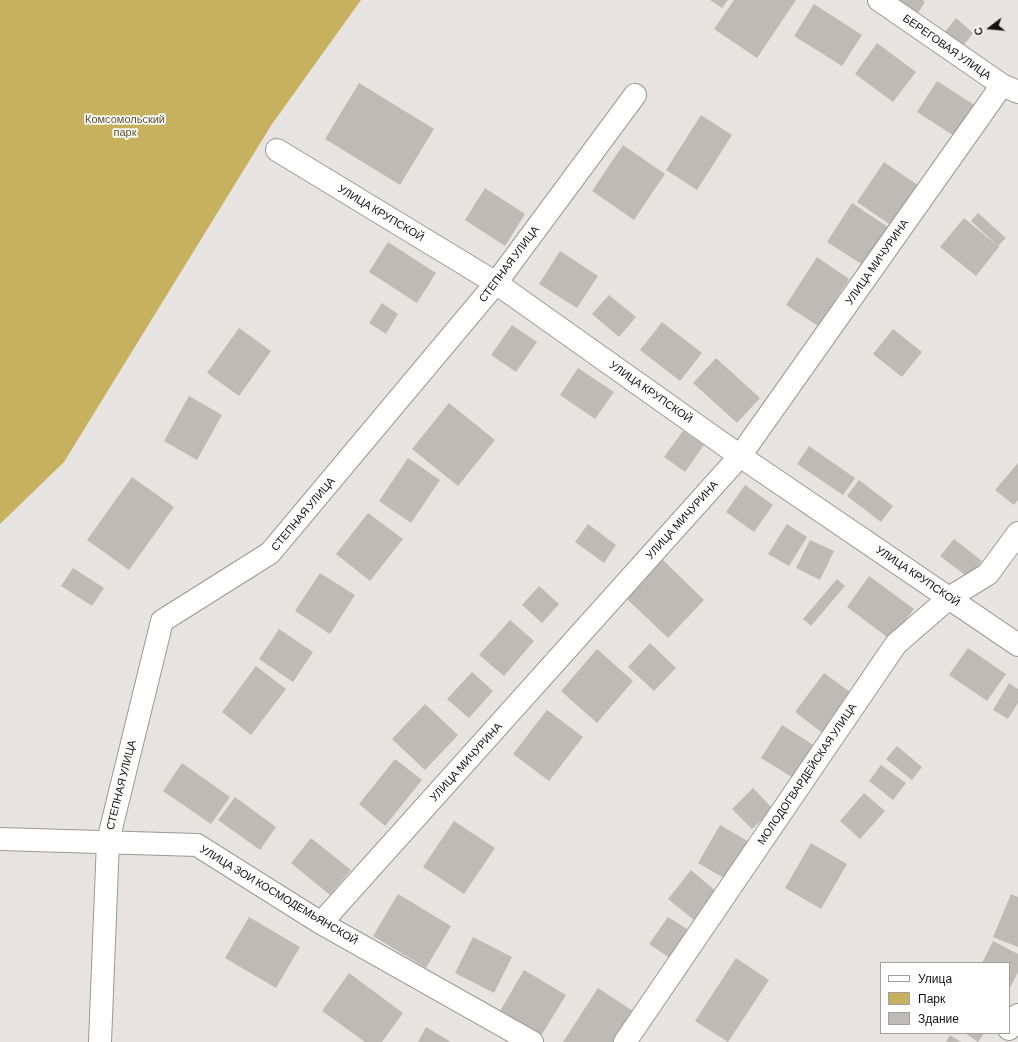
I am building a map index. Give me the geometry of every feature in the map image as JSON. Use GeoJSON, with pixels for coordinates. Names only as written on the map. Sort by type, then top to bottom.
{"type":"FeatureCollection","features":[{"type":"Feature","properties":{"kind":"street","name":"БЕРЕГОВАЯ УЛИЦА"},"geometry":{"type":"LineString","coordinates":[[879,0],[1010,88]]}},
{"type":"Feature","properties":{"kind":"street","name":"УЛИЦА МИЧУРИНА"},"geometry":{"type":"LineString","coordinates":[[321,923],[740,456],[1010,88]]}},
{"type":"Feature","properties":{"kind":"street","name":"СТЕПНАЯ УЛИЦА"},"geometry":{"type":"LineString","coordinates":[[100,1042],[108,841],[162,621],[270,553],[496,283],[635,95]]}},
{"type":"Feature","properties":{"kind":"street","name":"УЛИЦА КРУПСКОЙ"},"geometry":{"type":"LineString","coordinates":[[277,150],[496,283],[740,456],[1018,645]]}},
{"type":"Feature","properties":{"kind":"street","name":"МОЛОДОГВАРДЕЙСКАЯ УЛИЦА"},"geometry":{"type":"LineString","coordinates":[[625,1042],[896,644],[949,598],[988,574],[1018,533]]}},
{"type":"Feature","properties":{"kind":"street","name":"УЛИЦА ЗОИ КОСМОДЕМЬЯНСКОЙ"},"geometry":{"type":"LineString","coordinates":[[0,839],[108,841],[197,845],[321,923],[532,1042]]}},
{"type":"Feature","properties":{"kind":"street"},"geometry":{"type":"LineString","coordinates":[[1010,1027],[1018,1015]]}},
{"type":"Feature","properties":{"kind":"green space","name":"Комсомольский парк"},"geometry":{"type":"Polygon","coordinates":[[[0,0],[361,0],[272,124],[64,462],[0,524],[0,0]]]}},
{"type":"Feature","properties":{"kind":"building"},"geometry":{"type":"Polygon","coordinates":[[[710,0],[728,0],[722,8],[710,0]]]}},
{"type":"Feature","properties":{"kind":"building"},"geometry":{"type":"Polygon","coordinates":[[[734,0],[796,0],[757,58],[714,29],[734,0]]]}},
{"type":"Feature","properties":{"kind":"building"},"geometry":{"type":"Polygon","coordinates":[[[894,0],[923,0],[925,2],[916,16],[894,0]]]}},
{"type":"Feature","properties":{"kind":"building"},"geometry":{"type":"Polygon","coordinates":[[[814,4],[862,35],[842,66],[794,36],[814,4]]]}},
{"type":"Feature","properties":{"kind":"building"},"geometry":{"type":"Polygon","coordinates":[[[956,18],[973,33],[962,48],[944,33],[956,18]]]}},
{"type":"Feature","properties":{"kind":"building"},"geometry":{"type":"Polygon","coordinates":[[[877,43],[916,72],[893,102],[855,74],[877,43]]]}},
{"type":"Feature","properties":{"kind":"building"},"geometry":{"type":"Polygon","coordinates":[[[937,81],[979,108],[959,139],[917,112],[937,81]]]}},
{"type":"Feature","properties":{"kind":"building"},"geometry":{"type":"Polygon","coordinates":[[[359,83],[434,129],[400,185],[325,139],[359,83]]]}},
{"type":"Feature","properties":{"kind":"building"},"geometry":{"type":"Polygon","coordinates":[[[701,115],[732,135],[697,190],[666,170],[701,115]]]}},
{"type":"Feature","properties":{"kind":"building"},"geometry":{"type":"Polygon","coordinates":[[[623,145],[665,174],[634,220],[592,191],[623,145]]]}},
{"type":"Feature","properties":{"kind":"building"},"geometry":{"type":"Polygon","coordinates":[[[884,162],[925,190],[898,230],[857,202],[884,162]]]}},
{"type":"Feature","properties":{"kind":"building"},"geometry":{"type":"Polygon","coordinates":[[[485,188],[525,214],[505,246],[465,220],[485,188]]]}},
{"type":"Feature","properties":{"kind":"building"},"geometry":{"type":"Polygon","coordinates":[[[852,203],[891,229],[866,267],[827,242],[852,203]]]}},
{"type":"Feature","properties":{"kind":"building"},"geometry":{"type":"Polygon","coordinates":[[[978,213],[1006,238],[998,246],[971,221],[978,213]]]}},
{"type":"Feature","properties":{"kind":"building"},"geometry":{"type":"Polygon","coordinates":[[[964,218],[999,247],[976,276],[940,247],[964,218]]]}},
{"type":"Feature","properties":{"kind":"building"},"geometry":{"type":"Polygon","coordinates":[[[388,242],[436,273],[417,303],[369,272],[388,242]]]}},
{"type":"Feature","properties":{"kind":"building"},"geometry":{"type":"Polygon","coordinates":[[[560,251],[598,276],[577,308],[539,284],[560,251]]]}},
{"type":"Feature","properties":{"kind":"building"},"geometry":{"type":"Polygon","coordinates":[[[817,257],[849,279],[818,326],[786,305],[817,257]]]}},
{"type":"Feature","properties":{"kind":"building"},"geometry":{"type":"Polygon","coordinates":[[[609,295],[636,317],[619,337],[592,314],[609,295]]]}},
{"type":"Feature","properties":{"kind":"building"},"geometry":{"type":"Polygon","coordinates":[[[382,303],[398,314],[386,334],[369,323],[382,303]]]}},
{"type":"Feature","properties":{"kind":"building"},"geometry":{"type":"Polygon","coordinates":[[[662,322],[702,353],[680,381],[640,350],[662,322]]]}},
{"type":"Feature","properties":{"kind":"building"},"geometry":{"type":"Polygon","coordinates":[[[512,325],[537,342],[516,372],[491,355],[512,325]]]}},
{"type":"Feature","properties":{"kind":"building"},"geometry":{"type":"Polygon","coordinates":[[[239,328],[271,351],[239,396],[207,373],[239,328]]]}},
{"type":"Feature","properties":{"kind":"building"},"geometry":{"type":"Polygon","coordinates":[[[893,329],[922,352],[902,377],[873,354],[893,329]]]}},
{"type":"Feature","properties":{"kind":"building"},"geometry":{"type":"Polygon","coordinates":[[[716,358],[760,398],[737,423],[693,383],[716,358]]]}},
{"type":"Feature","properties":{"kind":"building"},"geometry":{"type":"Polygon","coordinates":[[[578,368],[614,392],[595,419],[560,395],[578,368]]]}},
{"type":"Feature","properties":{"kind":"building"},"geometry":{"type":"Polygon","coordinates":[[[189,396],[222,415],[197,460],[164,441],[189,396]]]}},
{"type":"Feature","properties":{"kind":"building"},"geometry":{"type":"Polygon","coordinates":[[[449,403],[495,440],[458,486],[412,449],[449,403]]]}},
{"type":"Feature","properties":{"kind":"building"},"geometry":{"type":"Polygon","coordinates":[[[683,431],[704,445],[685,472],[664,457],[683,431]]]}},
{"type":"Feature","properties":{"kind":"building"},"geometry":{"type":"Polygon","coordinates":[[[809,446],[855,478],[843,495],[797,464],[809,446]]]}},
{"type":"Feature","properties":{"kind":"building"},"geometry":{"type":"Polygon","coordinates":[[[408,458],[440,480],[411,523],[379,501],[408,458]]]}},
{"type":"Feature","properties":{"kind":"building"},"geometry":{"type":"Polygon","coordinates":[[[1018,463],[1018,500],[1014,505],[995,490],[1018,463]]]}},
{"type":"Feature","properties":{"kind":"building"},"geometry":{"type":"Polygon","coordinates":[[[132,477],[174,507],[129,570],[87,540],[132,477]]]}},
{"type":"Feature","properties":{"kind":"building"},"geometry":{"type":"Polygon","coordinates":[[[859,480],[893,506],[881,522],[847,496],[859,480]]]}},
{"type":"Feature","properties":{"kind":"building"},"geometry":{"type":"Polygon","coordinates":[[[745,485],[773,505],[754,532],[726,512],[745,485]]]}},
{"type":"Feature","properties":{"kind":"building"},"geometry":{"type":"Polygon","coordinates":[[[368,513],[403,539],[370,581],[336,554],[368,513]]]}},
{"type":"Feature","properties":{"kind":"building"},"geometry":{"type":"Polygon","coordinates":[[[588,524],[616,545],[604,563],[575,542],[588,524]]]}},
{"type":"Feature","properties":{"kind":"building"},"geometry":{"type":"Polygon","coordinates":[[[787,524],[807,537],[789,566],[768,554],[787,524]]]}},
{"type":"Feature","properties":{"kind":"building"},"geometry":{"type":"Polygon","coordinates":[[[954,539],[982,561],[969,578],[940,556],[954,539]]]}},
{"type":"Feature","properties":{"kind":"building"},"geometry":{"type":"Polygon","coordinates":[[[810,540],[834,551],[820,580],[796,568],[810,540]]]}},
{"type":"Feature","properties":{"kind":"building"},"geometry":{"type":"Polygon","coordinates":[[[663,560],[704,600],[668,638],[626,598],[663,560]]]}},
{"type":"Feature","properties":{"kind":"building"},"geometry":{"type":"Polygon","coordinates":[[[73,568],[104,588],[92,606],[61,586],[73,568]]]}},
{"type":"Feature","properties":{"kind":"building"},"geometry":{"type":"Polygon","coordinates":[[[320,573],[355,595],[330,634],[295,611],[320,573]]]}},
{"type":"Feature","properties":{"kind":"building"},"geometry":{"type":"Polygon","coordinates":[[[869,576],[914,609],[891,640],[847,607],[869,576]]]}},
{"type":"Feature","properties":{"kind":"building"},"geometry":{"type":"Polygon","coordinates":[[[837,579],[845,586],[811,626],[803,619],[837,579]]]}},
{"type":"Feature","properties":{"kind":"building"},"geometry":{"type":"Polygon","coordinates":[[[539,586],[559,604],[542,623],[522,605],[539,586]]]}},
{"type":"Feature","properties":{"kind":"building"},"geometry":{"type":"Polygon","coordinates":[[[510,620],[534,641],[504,676],[479,655],[510,620]]]}},
{"type":"Feature","properties":{"kind":"building"},"geometry":{"type":"Polygon","coordinates":[[[279,629],[313,652],[293,682],[259,659],[279,629]]]}},
{"type":"Feature","properties":{"kind":"building"},"geometry":{"type":"Polygon","coordinates":[[[650,643],[676,668],[654,691],[628,667],[650,643]]]}},
{"type":"Feature","properties":{"kind":"building"},"geometry":{"type":"Polygon","coordinates":[[[968,648],[1006,674],[987,701],[949,675],[968,648]]]}},
{"type":"Feature","properties":{"kind":"building"},"geometry":{"type":"Polygon","coordinates":[[[597,649],[633,681],[597,723],[561,691],[597,649]]]}},
{"type":"Feature","properties":{"kind":"building"},"geometry":{"type":"Polygon","coordinates":[[[256,666],[286,689],[251,735],[222,712],[256,666]]]}},
{"type":"Feature","properties":{"kind":"building"},"geometry":{"type":"Polygon","coordinates":[[[472,672],[493,691],[469,718],[447,699],[472,672]]]}},
{"type":"Feature","properties":{"kind":"building"},"geometry":{"type":"Polygon","coordinates":[[[824,673],[854,695],[824,734],[795,712],[824,673]]]}},
{"type":"Feature","properties":{"kind":"building"},"geometry":{"type":"Polygon","coordinates":[[[1009,683],[1018,689],[1018,703],[1008,719],[993,710],[1009,683]]]}},
{"type":"Feature","properties":{"kind":"building"},"geometry":{"type":"Polygon","coordinates":[[[425,704],[458,735],[425,770],[392,739],[425,704]]]}},
{"type":"Feature","properties":{"kind":"building"},"geometry":{"type":"Polygon","coordinates":[[[547,710],[583,737],[549,781],[513,754],[547,710]]]}},
{"type":"Feature","properties":{"kind":"building"},"geometry":{"type":"Polygon","coordinates":[[[782,725],[815,746],[795,779],[761,758],[782,725]]]}},
{"type":"Feature","properties":{"kind":"building"},"geometry":{"type":"Polygon","coordinates":[[[897,746],[922,767],[912,780],[886,759],[897,746]]]}},
{"type":"Feature","properties":{"kind":"building"},"geometry":{"type":"Polygon","coordinates":[[[395,759],[422,780],[385,826],[359,804],[395,759]]]}},
{"type":"Feature","properties":{"kind":"building"},"geometry":{"type":"Polygon","coordinates":[[[182,763],[230,797],[211,824],[163,791],[182,763]]]}},
{"type":"Feature","properties":{"kind":"building"},"geometry":{"type":"Polygon","coordinates":[[[881,765],[906,783],[893,800],[869,781],[881,765]]]}},
{"type":"Feature","properties":{"kind":"building"},"geometry":{"type":"Polygon","coordinates":[[[753,788],[773,809],[752,829],[732,809],[753,788]]]}},
{"type":"Feature","properties":{"kind":"building"},"geometry":{"type":"Polygon","coordinates":[[[864,793],[885,811],[860,839],[840,821],[864,793]]]}},
{"type":"Feature","properties":{"kind":"building"},"geometry":{"type":"Polygon","coordinates":[[[235,797],[276,827],[260,850],[218,820],[235,797]]]}},
{"type":"Feature","properties":{"kind":"building"},"geometry":{"type":"Polygon","coordinates":[[[454,821],[495,848],[464,894],[423,867],[454,821]]]}},
{"type":"Feature","properties":{"kind":"building"},"geometry":{"type":"Polygon","coordinates":[[[720,825],[751,843],[729,881],[698,863],[720,825]]]}},
{"type":"Feature","properties":{"kind":"building"},"geometry":{"type":"Polygon","coordinates":[[[311,838],[351,870],[330,895],[291,863],[311,838]]]}},
{"type":"Feature","properties":{"kind":"building"},"geometry":{"type":"Polygon","coordinates":[[[811,843],[847,864],[821,909],[785,888],[811,843]]]}},
{"type":"Feature","properties":{"kind":"building"},"geometry":{"type":"Polygon","coordinates":[[[691,870],[717,892],[694,920],[668,899],[691,870]]]}},
{"type":"Feature","properties":{"kind":"building"},"geometry":{"type":"Polygon","coordinates":[[[398,894],[451,926],[426,968],[373,936],[398,894]]]}},
{"type":"Feature","properties":{"kind":"building"},"geometry":{"type":"Polygon","coordinates":[[[1011,894],[1018,897],[1018,947],[993,937],[1011,894]]]}},
{"type":"Feature","properties":{"kind":"building"},"geometry":{"type":"Polygon","coordinates":[[[249,917],[300,947],[276,988],[225,958],[249,917]]]}},
{"type":"Feature","properties":{"kind":"building"},"geometry":{"type":"Polygon","coordinates":[[[668,917],[690,931],[671,959],[649,944],[668,917]]]}},
{"type":"Feature","properties":{"kind":"building"},"geometry":{"type":"Polygon","coordinates":[[[473,937],[512,957],[494,993],[455,973],[473,937]]]}},
{"type":"Feature","properties":{"kind":"building"},"geometry":{"type":"Polygon","coordinates":[[[993,941],[1018,954],[1018,972],[1010,988],[1010,962],[982,962],[993,941]]]}},
{"type":"Feature","properties":{"kind":"building"},"geometry":{"type":"Polygon","coordinates":[[[736,958],[769,980],[728,1042],[695,1021],[736,958]]]}},
{"type":"Feature","properties":{"kind":"building"},"geometry":{"type":"Polygon","coordinates":[[[524,970],[566,995],[541,1036],[500,1011],[524,970]]]}},
{"type":"Feature","properties":{"kind":"building"},"geometry":{"type":"Polygon","coordinates":[[[349,973],[403,1013],[382,1042],[365,1042],[322,1011],[349,973]]]}},
{"type":"Feature","properties":{"kind":"building"},"geometry":{"type":"Polygon","coordinates":[[[598,988],[633,1011],[613,1042],[563,1042],[598,988]]]}},
{"type":"Feature","properties":{"kind":"building"},"geometry":{"type":"Polygon","coordinates":[[[426,1027],[451,1042],[418,1042],[426,1027]]]}},
{"type":"Feature","properties":{"kind":"building"},"geometry":{"type":"Polygon","coordinates":[[[966,1034],[983,1034],[978,1042],[966,1034]]]}},
{"type":"Feature","properties":{"kind":"building"},"geometry":{"type":"Polygon","coordinates":[[[950,1035],[961,1042],[946,1042],[950,1035]]]}}]}
